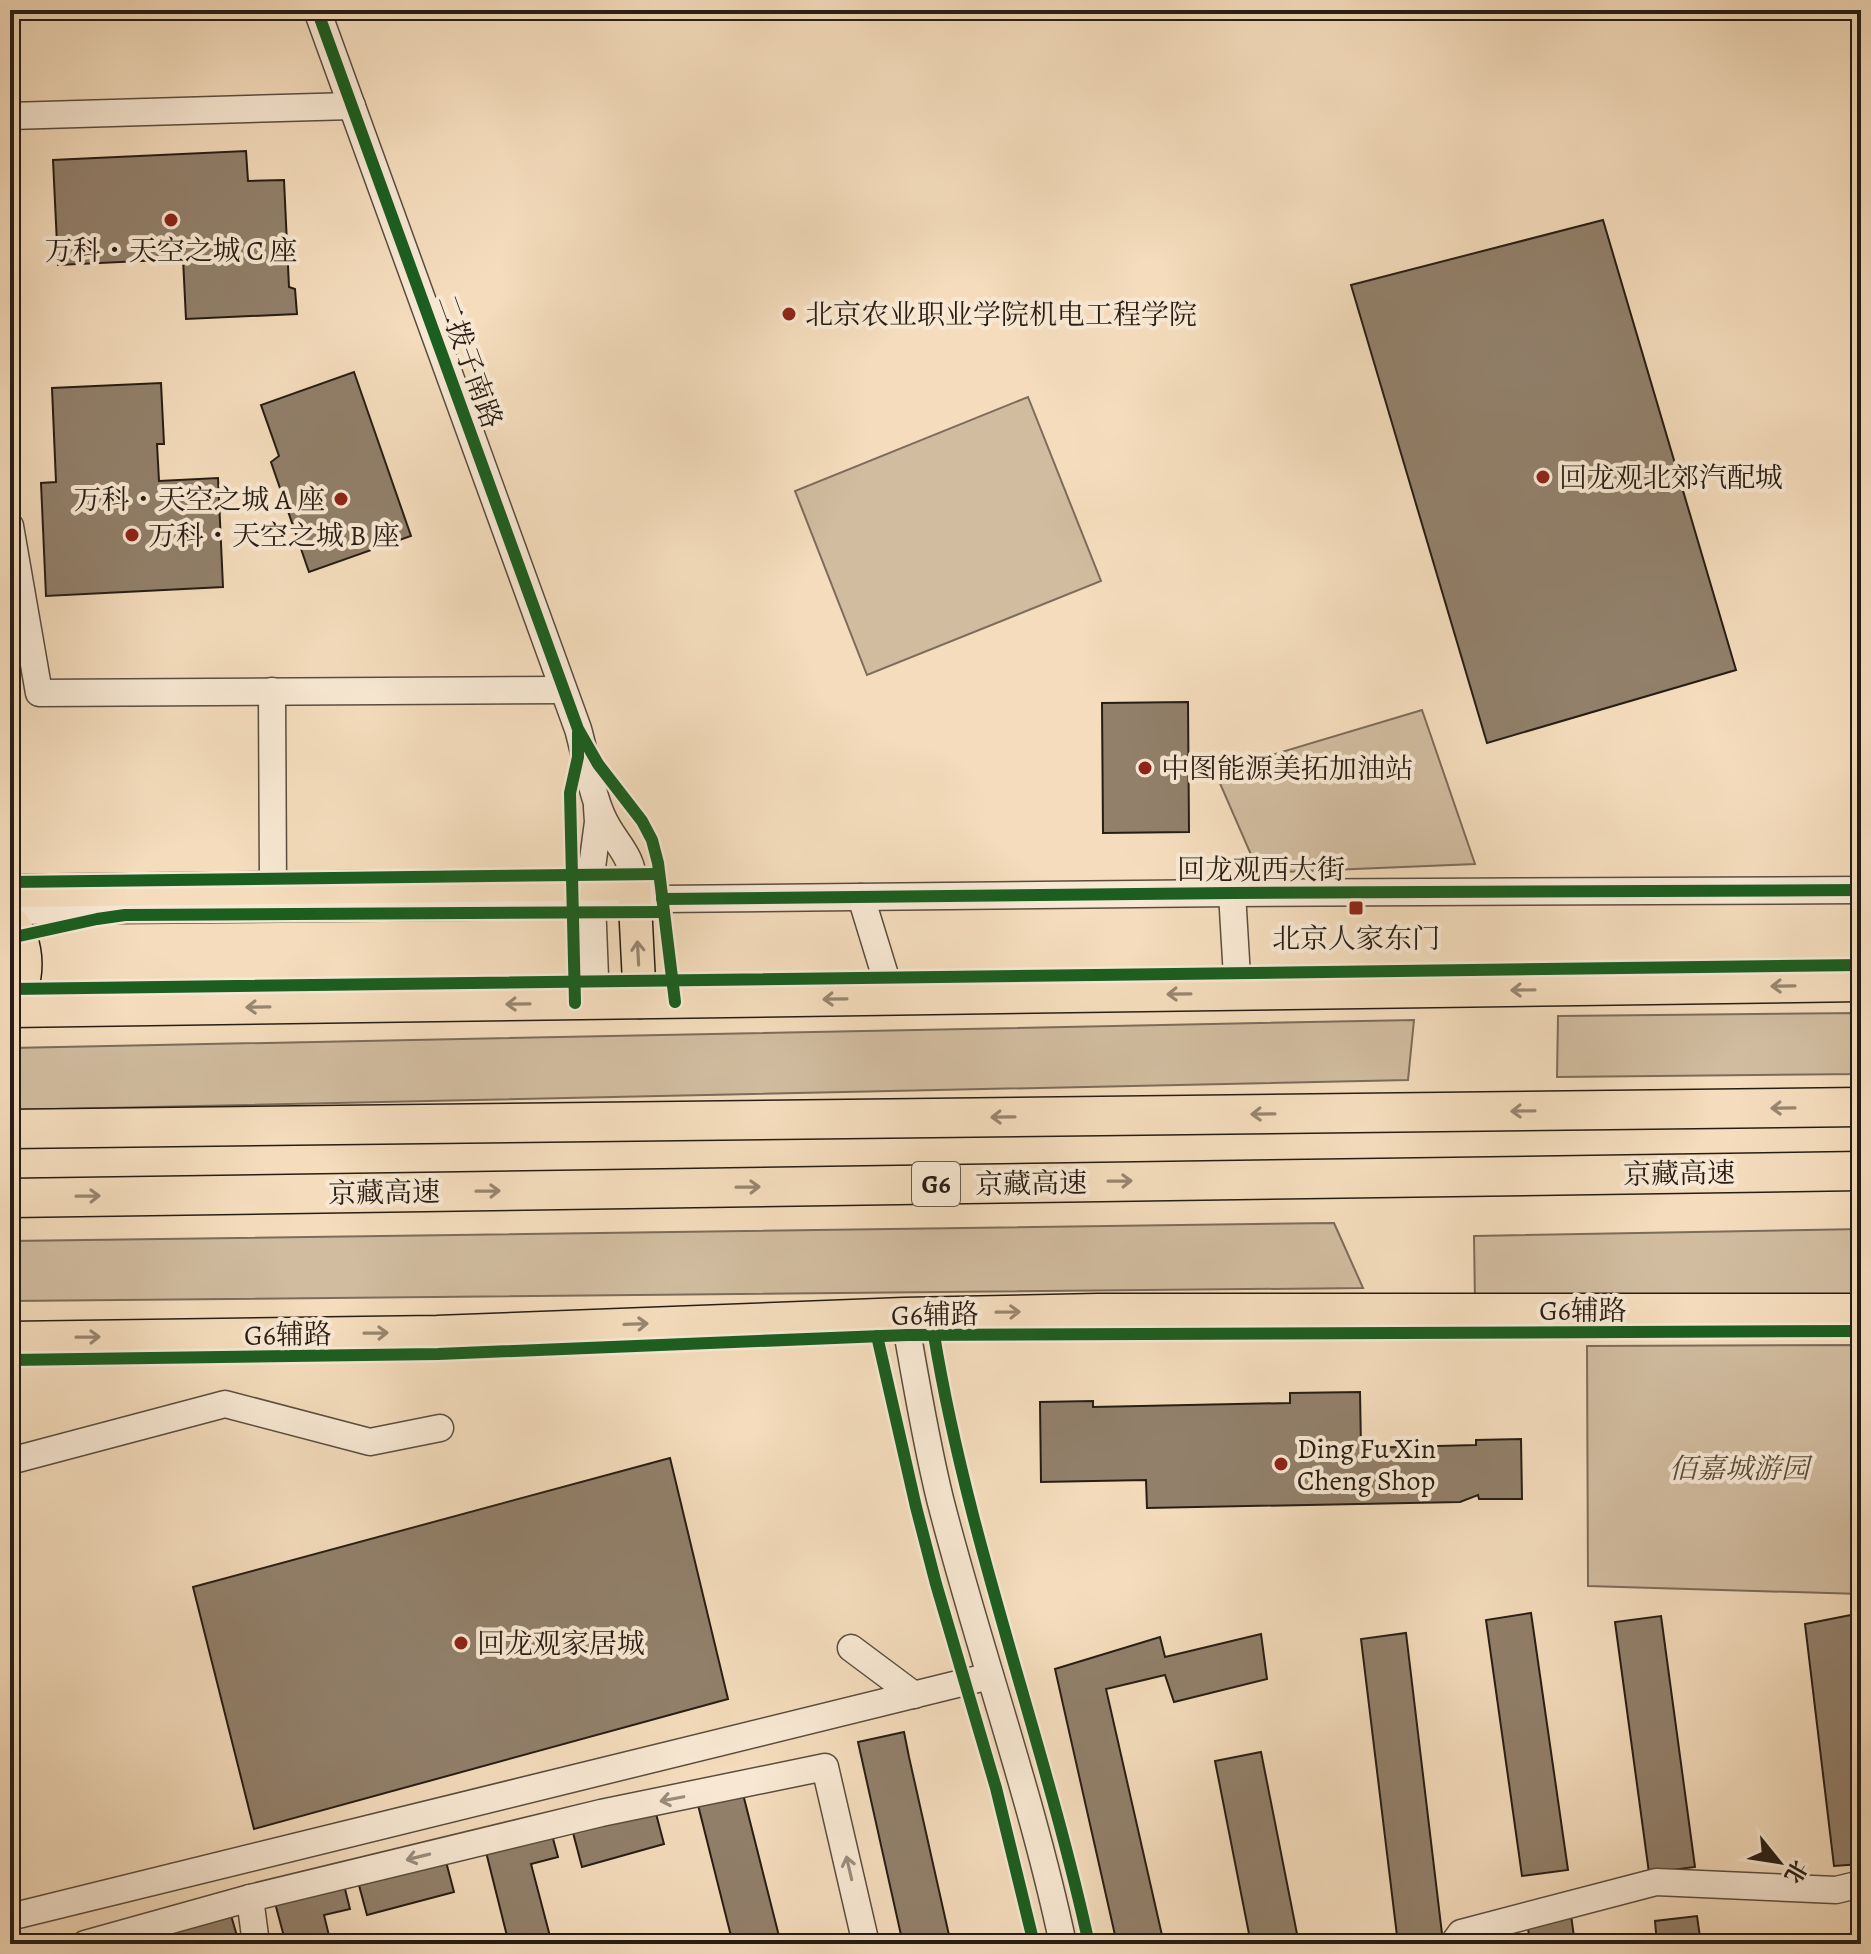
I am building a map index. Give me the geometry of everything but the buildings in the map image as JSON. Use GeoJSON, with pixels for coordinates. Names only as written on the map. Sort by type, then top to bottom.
{"type":"FeatureCollection","features":[{"type":"Feature","properties":{"kind":"highway"},"geometry":{"type":"LineString","coordinates":[[10,1129],[1861,1107]]}},
{"type":"Feature","properties":{"kind":"highway","name":"京藏高速"},"geometry":{"type":"LineString","coordinates":[[10,1198],[1861,1171]]}},
{"type":"Feature","properties":{"kind":"main road","name":"回龙观西大街"},"geometry":{"type":"LineString","coordinates":[[10,891],[273,888],[644,896]]}},
{"type":"Feature","properties":{"kind":"main road","name":"二拨子南路"},"geometry":{"type":"LineString","coordinates":[[640,1002],[644,896]]}},
{"type":"Feature","properties":{"kind":"main road"},"geometry":{"type":"LineString","coordinates":[[10,921],[18,930],[26,969],[23,989],[10,1008]]}},
{"type":"Feature","properties":{"kind":"main road"},"geometry":{"type":"LineString","coordinates":[[10,1008],[1861,985]]}},
{"type":"Feature","properties":{"kind":"main road","name":"G6辅路"},"geometry":{"type":"LineString","coordinates":[[10,1338],[437,1332],[904,1314],[1113,1310],[1861,1310]]}},
{"type":"Feature","properties":{"kind":"street","name":"二拨子南路"},"geometry":{"type":"LineString","coordinates":[[317,10],[578,729],[603,820],[630,860],[644,896]]}},
{"type":"Feature","properties":{"kind":"street"},"geometry":{"type":"LineString","coordinates":[[10,116],[352,106]]}},
{"type":"Feature","properties":{"kind":"street"},"geometry":{"type":"LineString","coordinates":[[10,526],[39,693],[563,690]]}},
{"type":"Feature","properties":{"kind":"street"},"geometry":{"type":"LineString","coordinates":[[272,691],[273,888]]}},
{"type":"Feature","properties":{"kind":"street","name":"二拨子南路"},"geometry":{"type":"LineString","coordinates":[[596,799],[598,822],[592,895],[596,1003]]}},
{"type":"Feature","properties":{"kind":"street","name":"回龙观西大街"},"geometry":{"type":"LineString","coordinates":[[644,896],[1861,890]]}},
{"type":"Feature","properties":{"kind":"street"},"geometry":{"type":"LineString","coordinates":[[1232,893],[1238,994]]}},
{"type":"Feature","properties":{"kind":"street","name":"回龙观西大街"},"geometry":{"type":"LineString","coordinates":[[10,911],[592,895]]}},
{"type":"Feature","properties":{"kind":"street"},"geometry":{"type":"LineString","coordinates":[[861,897],[892,998]]}},
{"type":"Feature","properties":{"kind":"street"},"geometry":{"type":"LineString","coordinates":[[904,1314],[940,1499],[1039,1843],[1063,1944]]}},
{"type":"Feature","properties":{"kind":"street"},"geometry":{"type":"LineString","coordinates":[[10,1461],[225,1404],[370,1442],[440,1428]]}},
{"type":"Feature","properties":{"kind":"street"},"geometry":{"type":"LineString","coordinates":[[851,1648],[914,1695]]}},
{"type":"Feature","properties":{"kind":"street"},"geometry":{"type":"LineString","coordinates":[[10,1917],[990,1676]]}},
{"type":"Feature","properties":{"kind":"street"},"geometry":{"type":"LineString","coordinates":[[85,1944],[250,1898],[601,1813],[825,1767],[866,1944]]}},
{"type":"Feature","properties":{"kind":"street"},"geometry":{"type":"LineString","coordinates":[[1453,1944],[1461,1933],[1656,1882],[1836,1890],[1861,1884]]}},
{"type":"Feature","properties":{"kind":"street"},"geometry":{"type":"LineString","coordinates":[[250,1898],[256,1944]]}},
{"type":"Feature","properties":{"kind":"green space"},"geometry":{"type":"Polygon","coordinates":[[[1028,397],[1101,581],[867,675],[795,491],[1028,397]]]}},
{"type":"Feature","properties":{"kind":"green space"},"geometry":{"type":"Polygon","coordinates":[[[1422,710],[1475,864],[1259,873],[1215,772],[1422,710]]]}},
{"type":"Feature","properties":{"kind":"green space"},"geometry":{"type":"Polygon","coordinates":[[[1861,1013],[1861,1074],[1557,1077],[1558,1016],[1861,1013]]]}},
{"type":"Feature","properties":{"kind":"green space"},"geometry":{"type":"Polygon","coordinates":[[[1414,1020],[1408,1080],[10,1110],[10,1048],[1414,1020]]]}},
{"type":"Feature","properties":{"kind":"green space"},"geometry":{"type":"Polygon","coordinates":[[[1334,1223],[1363,1288],[10,1301],[10,1241],[1334,1223]]]}},
{"type":"Feature","properties":{"kind":"green space"},"geometry":{"type":"Polygon","coordinates":[[[1861,1229],[1861,1296],[1475,1303],[1474,1236],[1861,1229]]]}},
{"type":"Feature","properties":{"kind":"green space","name":"佰嘉城游园"},"geometry":{"type":"Polygon","coordinates":[[[1861,1345],[1861,1594],[1588,1586],[1587,1346],[1861,1345]]]}},
{"type":"Feature","properties":{"kind":"cycle path"},"geometry":{"type":"LineString","coordinates":[[317,10],[578,729],[598,764],[642,821],[652,840],[658,863],[675,1002]]}},
{"type":"Feature","properties":{"kind":"cycle path"},"geometry":{"type":"LineString","coordinates":[[575,1003],[570,793],[578,757],[578,733]]}},
{"type":"Feature","properties":{"kind":"cycle path"},"geometry":{"type":"LineString","coordinates":[[10,882],[659,874]]}},
{"type":"Feature","properties":{"kind":"cycle path"},"geometry":{"type":"LineString","coordinates":[[662,899],[1861,890]]}},
{"type":"Feature","properties":{"kind":"cycle path"},"geometry":{"type":"LineString","coordinates":[[10,938],[125,915],[664,912]]}},
{"type":"Feature","properties":{"kind":"cycle path"},"geometry":{"type":"LineString","coordinates":[[10,989],[1861,965]]}},
{"type":"Feature","properties":{"kind":"cycle path"},"geometry":{"type":"LineString","coordinates":[[10,1360],[438,1354],[907,1335],[1861,1331]]}},
{"type":"Feature","properties":{"kind":"cycle path"},"geometry":{"type":"LineString","coordinates":[[934,1335],[966,1489],[1051,1791],[1089,1944]]}},
{"type":"Feature","properties":{"kind":"cycle path"},"geometry":{"type":"LineString","coordinates":[[877,1336],[916,1507],[996,1788],[1034,1944]]}},
{"type":"Feature","properties":{"kind":"place","name":"万科・天空之城 C 座"},"geometry":{"type":"Point","coordinates":[171,220]}},
{"type":"Feature","properties":{"kind":"place","name":"北京农业职业学院机电工程学院"},"geometry":{"type":"Point","coordinates":[789,314]}},
{"type":"Feature","properties":{"kind":"place","name":"回龙观北郊汽配城"},"geometry":{"type":"Point","coordinates":[1543,477]}},
{"type":"Feature","properties":{"kind":"place","name":"万科・天空之城 A 座"},"geometry":{"type":"Point","coordinates":[341,499]}},
{"type":"Feature","properties":{"kind":"place","name":"万科・天空之城 B 座"},"geometry":{"type":"Point","coordinates":[132,535]}},
{"type":"Feature","properties":{"kind":"place","name":"中图能源美拓加油站"},"geometry":{"type":"Point","coordinates":[1145,768]}},
{"type":"Feature","properties":{"kind":"place","name":"北京人家东门"},"geometry":{"type":"Point","coordinates":[1356,908]}},
{"type":"Feature","properties":{"kind":"place","name":"Ding Fu Xin Cheng Shop"},"geometry":{"type":"Point","coordinates":[1281,1464]}},
{"type":"Feature","properties":{"kind":"place","name":"回龙观家居城"},"geometry":{"type":"Point","coordinates":[461,1643]}}]}
